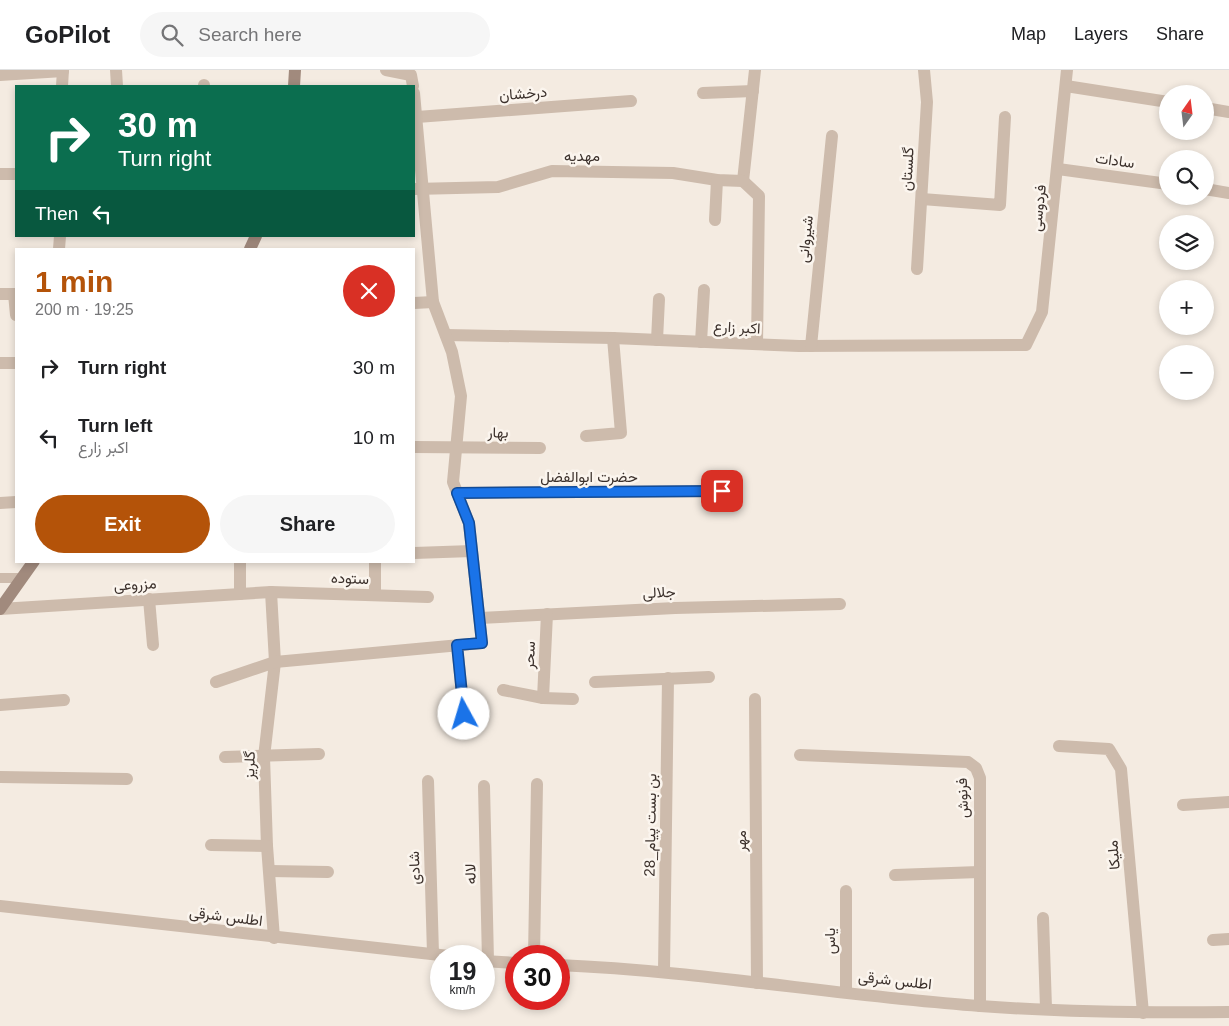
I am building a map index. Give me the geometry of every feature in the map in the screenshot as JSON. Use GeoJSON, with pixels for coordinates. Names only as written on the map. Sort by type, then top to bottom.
{"type":"FeatureCollection","features":[{"type":"Feature","properties":{"kind":"street"},"geometry":{"type":"LineString","coordinates":[[0,76],[63,70],[62,85]]}},
{"type":"Feature","properties":{"kind":"street"},"geometry":{"type":"LineString","coordinates":[[116,70],[117,85]]}},
{"type":"Feature","properties":{"kind":"street"},"geometry":{"type":"LineString","coordinates":[[294,85],[295,70]]}},
{"type":"Feature","properties":{"kind":"street"},"geometry":{"type":"LineString","coordinates":[[386,70],[412,81]]}},
{"type":"Feature","properties":{"kind":"street"},"geometry":{"type":"LineString","coordinates":[[755,70],[743,181],[759,196],[757,344]]}},
{"type":"Feature","properties":{"kind":"street","name":"گلستان"},"geometry":{"type":"LineString","coordinates":[[917,268],[927,102],[924,70]]}},
{"type":"Feature","properties":{"kind":"street","name":"فردوسی"},"geometry":{"type":"LineString","coordinates":[[1026,346],[1042,312],[1067,70]]}},
{"type":"Feature","properties":{"kind":"street"},"geometry":{"type":"LineString","coordinates":[[1066,86],[1159,101]]}},
{"type":"Feature","properties":{"kind":"street"},"geometry":{"type":"LineString","coordinates":[[703,93],[753,91]]}},
{"type":"Feature","properties":{"kind":"street"},"geometry":{"type":"LineString","coordinates":[[216,682],[275,662],[482,643],[469,523],[453,482],[461,396],[452,352],[433,302],[419,189],[415,100]]}},
{"type":"Feature","properties":{"kind":"street","name":"درخشان"},"geometry":{"type":"LineString","coordinates":[[417,117],[631,101]]}},
{"type":"Feature","properties":{"kind":"street"},"geometry":{"type":"LineString","coordinates":[[1214,110],[1229,112]]}},
{"type":"Feature","properties":{"kind":"street"},"geometry":{"type":"LineString","coordinates":[[922,199],[1000,204],[1005,117]]}},
{"type":"Feature","properties":{"kind":"street","name":"شیروانی"},"geometry":{"type":"LineString","coordinates":[[811,346],[832,136]]}},
{"type":"Feature","properties":{"kind":"street","name":"سادات"},"geometry":{"type":"LineString","coordinates":[[1058,169],[1159,183]]}},
{"type":"Feature","properties":{"kind":"street","name":"مهدیه"},"geometry":{"type":"LineString","coordinates":[[419,189],[498,187],[552,171],[673,172],[717,180],[743,181]]}},
{"type":"Feature","properties":{"kind":"street"},"geometry":{"type":"LineString","coordinates":[[0,174],[15,174]]}},
{"type":"Feature","properties":{"kind":"street"},"geometry":{"type":"LineString","coordinates":[[715,220],[717,180]]}},
{"type":"Feature","properties":{"kind":"street"},"geometry":{"type":"LineString","coordinates":[[1214,190],[1229,193]]}},
{"type":"Feature","properties":{"kind":"street"},"geometry":{"type":"LineString","coordinates":[[701,342],[704,290]]}},
{"type":"Feature","properties":{"kind":"street"},"geometry":{"type":"LineString","coordinates":[[0,294],[15,294]]}},
{"type":"Feature","properties":{"kind":"street"},"geometry":{"type":"LineString","coordinates":[[657,340],[659,299]]}},
{"type":"Feature","properties":{"kind":"street"},"geometry":{"type":"LineString","coordinates":[[415,303],[433,302]]}},
{"type":"Feature","properties":{"kind":"street","name":"اکبر زارع"},"geometry":{"type":"LineString","coordinates":[[446,335],[613,338],[811,346],[1026,346]]}},
{"type":"Feature","properties":{"kind":"street"},"geometry":{"type":"LineString","coordinates":[[586,436],[621,433],[613,338]]}},
{"type":"Feature","properties":{"kind":"street"},"geometry":{"type":"LineString","coordinates":[[0,363],[15,363]]}},
{"type":"Feature","properties":{"kind":"street","name":"بهار"},"geometry":{"type":"LineString","coordinates":[[415,447],[540,448]]}},
{"type":"Feature","properties":{"kind":"street","name":"حضرت ابوالفضل"},"geometry":{"type":"LineString","coordinates":[[457,493],[722,491]]}},
{"type":"Feature","properties":{"kind":"street"},"geometry":{"type":"LineString","coordinates":[[0,502],[15,502]]}},
{"type":"Feature","properties":{"kind":"street"},"geometry":{"type":"LineString","coordinates":[[415,553],[472,551]]}},
{"type":"Feature","properties":{"kind":"street"},"geometry":{"type":"LineString","coordinates":[[0,609],[33,563]]}},
{"type":"Feature","properties":{"kind":"street"},"geometry":{"type":"LineString","coordinates":[[240,563],[240,594]]}},
{"type":"Feature","properties":{"kind":"street"},"geometry":{"type":"LineString","coordinates":[[375,563],[376,595]]}},
{"type":"Feature","properties":{"kind":"street","name":"مزروعی"},"geometry":{"type":"LineString","coordinates":[[0,609],[271,592]]}},
{"type":"Feature","properties":{"kind":"street","name":"ستوده"},"geometry":{"type":"LineString","coordinates":[[271,592],[428,597]]}},
{"type":"Feature","properties":{"kind":"street","name":"گلریز"},"geometry":{"type":"LineString","coordinates":[[271,592],[275,662],[264,757],[267,846],[274,938]]}},
{"type":"Feature","properties":{"kind":"street"},"geometry":{"type":"LineString","coordinates":[[149,599],[153,645]]}},
{"type":"Feature","properties":{"kind":"street","name":"جلالی"},"geometry":{"type":"LineString","coordinates":[[480,618],[675,608],[840,604]]}},
{"type":"Feature","properties":{"kind":"street","name":"سحر"},"geometry":{"type":"LineString","coordinates":[[543,698],[547,614]]}},
{"type":"Feature","properties":{"kind":"street"},"geometry":{"type":"LineString","coordinates":[[457,645],[464,714]]}},
{"type":"Feature","properties":{"kind":"street"},"geometry":{"type":"LineString","coordinates":[[595,682],[710,677]]}},
{"type":"Feature","properties":{"kind":"street","name":"بن بست پیام_28"},"geometry":{"type":"LineString","coordinates":[[664,971],[668,678]]}},
{"type":"Feature","properties":{"kind":"street"},"geometry":{"type":"LineString","coordinates":[[503,690],[543,698],[574,699]]}},
{"type":"Feature","properties":{"kind":"street","name":"مهر"},"geometry":{"type":"LineString","coordinates":[[755,699],[757,983]]}},
{"type":"Feature","properties":{"kind":"street"},"geometry":{"type":"LineString","coordinates":[[0,705],[64,700]]}},
{"type":"Feature","properties":{"kind":"street","name":"ملیکا"},"geometry":{"type":"LineString","coordinates":[[1059,746],[1109,749],[1122,768],[1143,1013]]}},
{"type":"Feature","properties":{"kind":"street"},"geometry":{"type":"LineString","coordinates":[[225,757],[319,754]]}},
{"type":"Feature","properties":{"kind":"street","name":"فرنوش"},"geometry":{"type":"LineString","coordinates":[[800,755],[968,762],[976,768],[980,778],[980,1006]]}},
{"type":"Feature","properties":{"kind":"street"},"geometry":{"type":"LineString","coordinates":[[0,777],[127,780]]}},
{"type":"Feature","properties":{"kind":"street","name":"شادی"},"geometry":{"type":"LineString","coordinates":[[428,781],[433,945]]}},
{"type":"Feature","properties":{"kind":"street"},"geometry":{"type":"LineString","coordinates":[[534,945],[536,784]]}},
{"type":"Feature","properties":{"kind":"street","name":"لاله"},"geometry":{"type":"LineString","coordinates":[[484,786],[486,945]]}},
{"type":"Feature","properties":{"kind":"street"},"geometry":{"type":"LineString","coordinates":[[1184,805],[1229,802]]}},
{"type":"Feature","properties":{"kind":"street"},"geometry":{"type":"LineString","coordinates":[[211,845],[267,846]]}},
{"type":"Feature","properties":{"kind":"street"},"geometry":{"type":"LineString","coordinates":[[270,871],[328,872]]}},
{"type":"Feature","properties":{"kind":"street"},"geometry":{"type":"LineString","coordinates":[[895,875],[979,872]]}},
{"type":"Feature","properties":{"kind":"street","name":"یاس"},"geometry":{"type":"LineString","coordinates":[[846,891],[846,992]]}},
{"type":"Feature","properties":{"kind":"street","name":"اطلس شرقی"},"geometry":{"type":"LineString","coordinates":[[0,906],[274,938],[430,954]]}},
{"type":"Feature","properties":{"kind":"street"},"geometry":{"type":"LineString","coordinates":[[1043,918],[1046,1008]]}},
{"type":"Feature","properties":{"kind":"street"},"geometry":{"type":"LineString","coordinates":[[1213,940],[1229,939]]}},
{"type":"Feature","properties":{"kind":"street","name":"اطلس شرقی"},"geometry":{"type":"LineString","coordinates":[[570,966],[664,971],[757,983],[980,1006],[1143,1013],[1229,1012]]}},
{"type":"Feature","properties":{"kind":"lane"},"geometry":{"type":"LineString","coordinates":[[0,578],[22,578]]}},
{"type":"Feature","properties":{"kind":"route"},"geometry":{"type":"LineString","coordinates":[[464,714],[457,645],[482,643],[469,523],[457,493],[722,491]]}}]}
